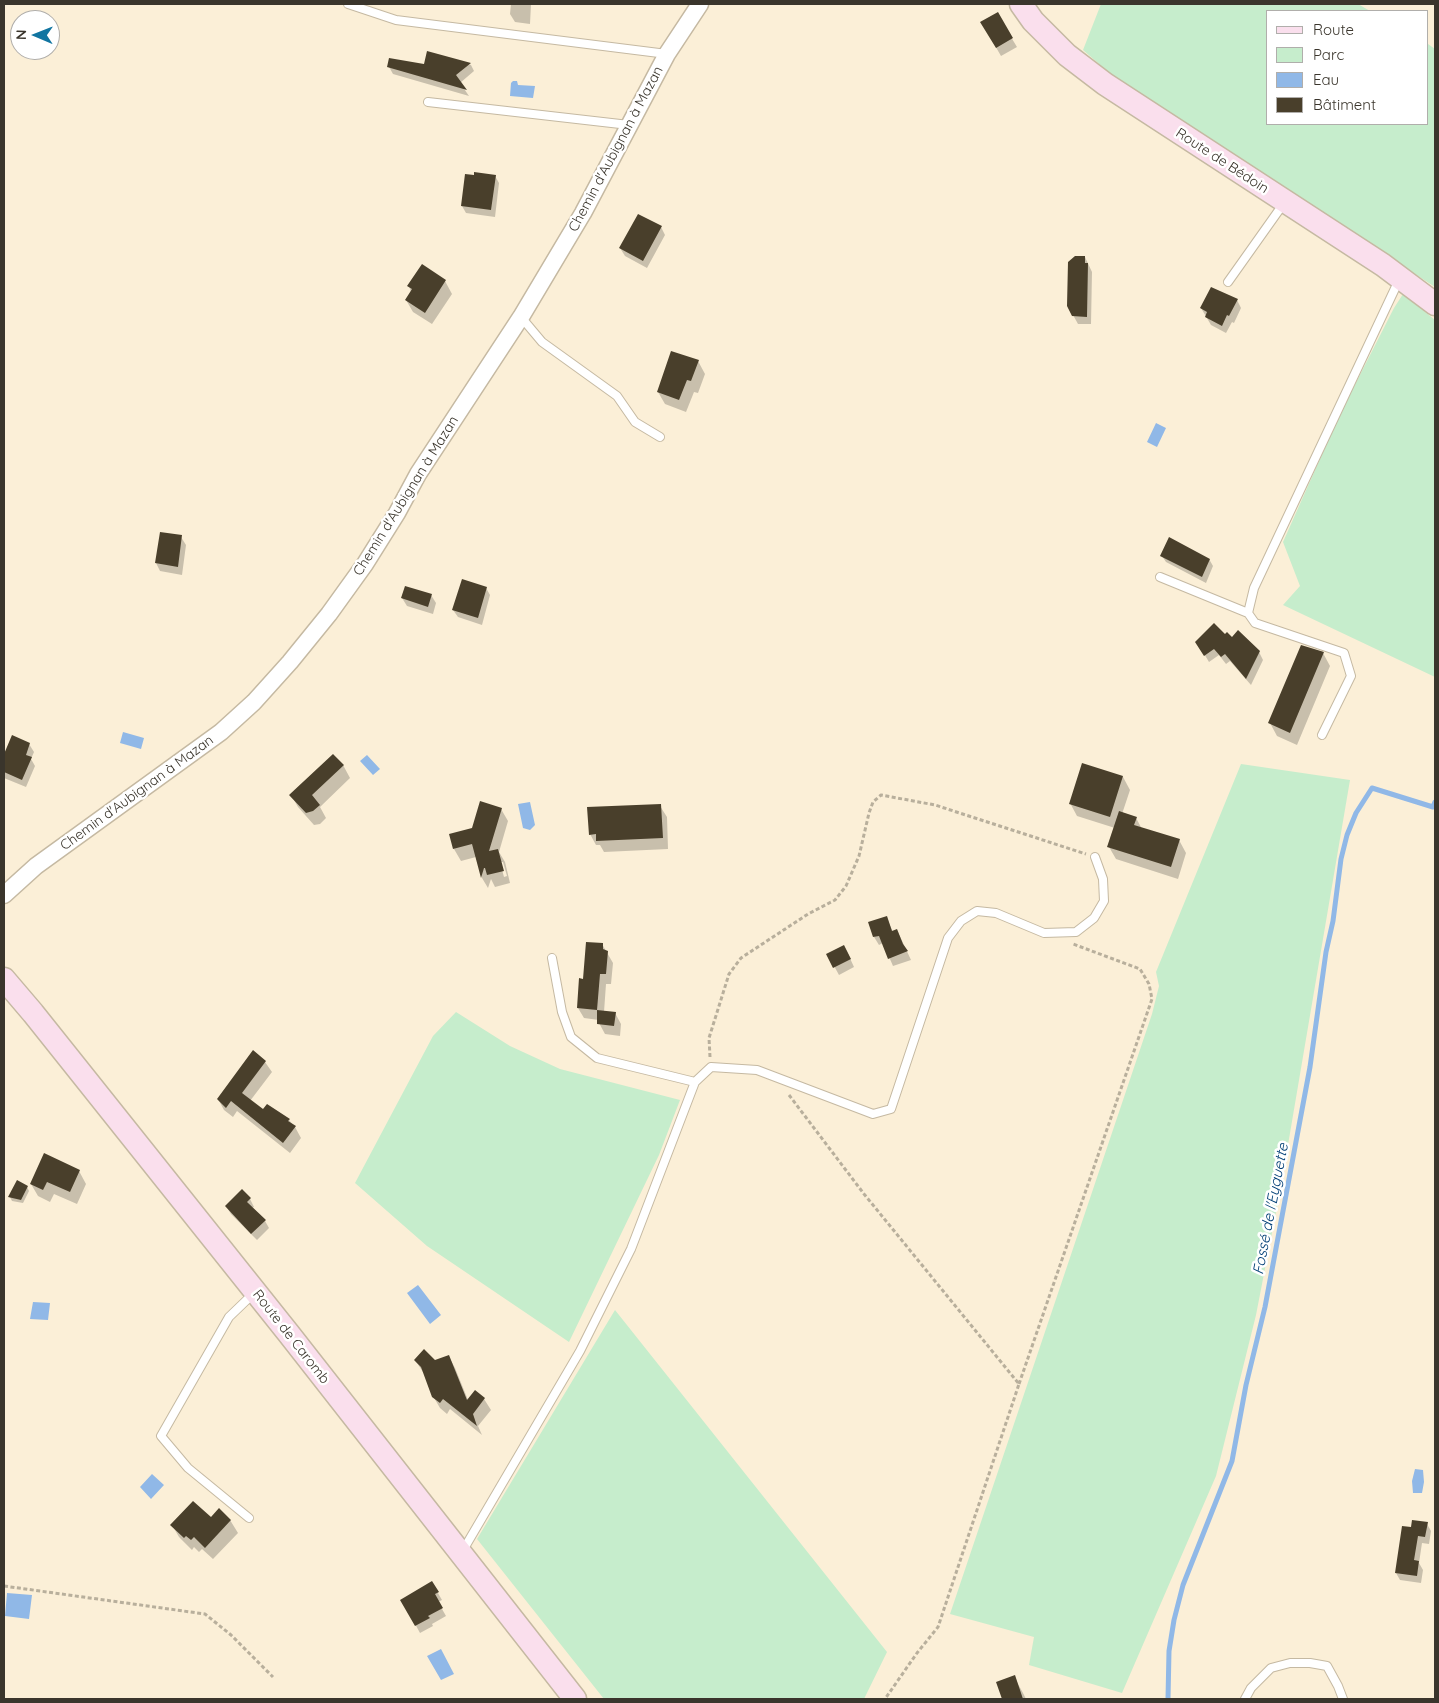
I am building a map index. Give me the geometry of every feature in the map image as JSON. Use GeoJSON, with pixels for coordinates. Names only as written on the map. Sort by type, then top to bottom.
{"type":"FeatureCollection","features":[{"type":"Feature","properties":{"kind":"main road","name":"Route de Bédoin"},"geometry":{"type":"LineString","coordinates":[[1021,4],[1033,21],[1066,55],[1104,84],[1400,278],[1435,304]]}},
{"type":"Feature","properties":{"kind":"main road","name":"Route de Caromb"},"geometry":{"type":"LineString","coordinates":[[4,979],[34,1013],[256,1292],[574,1699]]}},
{"type":"Feature","properties":{"kind":"street","name":"Chemin d'Aubignan à Mazan"},"geometry":{"type":"LineString","coordinates":[[4,895],[36,866],[221,732],[254,702],[329,614],[365,564],[397,513],[418,474],[521,317],[583,213],[668,54],[700,4]]}},
{"type":"Feature","properties":{"kind":"lane"},"geometry":{"type":"LineString","coordinates":[[348,4],[396,20],[668,54]]}},
{"type":"Feature","properties":{"kind":"lane"},"geometry":{"type":"LineString","coordinates":[[428,102],[630,125]]}},
{"type":"Feature","properties":{"kind":"lane"},"geometry":{"type":"LineString","coordinates":[[1228,282],[1285,202]]}},
{"type":"Feature","properties":{"kind":"lane"},"geometry":{"type":"LineString","coordinates":[[1248,613],[1254,588],[1400,278]]}},
{"type":"Feature","properties":{"kind":"lane"},"geometry":{"type":"LineString","coordinates":[[521,317],[542,342],[617,396],[635,422],[660,437]]}},
{"type":"Feature","properties":{"kind":"lane"},"geometry":{"type":"LineString","coordinates":[[1160,577],[1248,613],[1255,623],[1344,653],[1351,676],[1322,734]]}},
{"type":"Feature","properties":{"kind":"lane"},"geometry":{"type":"LineString","coordinates":[[461,1553],[580,1351],[632,1249],[695,1082],[711,1067],[757,1070],[873,1114],[891,1109],[948,938],[961,920],[976,911],[996,913],[1044,933],[1076,932],[1094,918],[1104,901],[1103,879],[1095,857]]}},
{"type":"Feature","properties":{"kind":"lane"},"geometry":{"type":"LineString","coordinates":[[552,958],[562,1012],[571,1037],[597,1058],[695,1082]]}},
{"type":"Feature","properties":{"kind":"lane"},"geometry":{"type":"LineString","coordinates":[[249,1518],[188,1468],[161,1436],[229,1317],[256,1292]]}},
{"type":"Feature","properties":{"kind":"lane"},"geometry":{"type":"LineString","coordinates":[[1244,1699],[1251,1688],[1271,1668],[1290,1663],[1310,1663],[1327,1666],[1343,1699]]}},
{"type":"Feature","properties":{"kind":"path"},"geometry":{"type":"LineString","coordinates":[[711,1067],[709,1038],[729,974],[741,958],[808,914],[835,900],[846,886],[859,856],[873,802],[881,795],[935,805],[1095,857]]}},
{"type":"Feature","properties":{"kind":"path"},"geometry":{"type":"LineString","coordinates":[[885,1699],[938,1627],[1019,1384],[1152,999],[1149,984],[1140,969],[1070,943]]}},
{"type":"Feature","properties":{"kind":"path"},"geometry":{"type":"LineString","coordinates":[[775,1077],[864,1194],[1019,1384]]}},
{"type":"Feature","properties":{"kind":"path"},"geometry":{"type":"LineString","coordinates":[[4,1586],[205,1614],[231,1635],[273,1677]]}},
{"type":"Feature","properties":{"kind":"green space"},"geometry":{"type":"Polygon","coordinates":[[[1101,4],[1358,4],[1368,10],[1266,10],[1266,125],[1429,125],[1429,45],[1435,49],[1435,287],[1121,83],[1083,50],[1101,4]]]}},
{"type":"Feature","properties":{"kind":"green space"},"geometry":{"type":"Polygon","coordinates":[[[1403,294],[1435,320],[1435,677],[1283,605],[1300,586],[1283,542],[1340,414],[1403,294]]]}},
{"type":"Feature","properties":{"kind":"green space"},"geometry":{"type":"Polygon","coordinates":[[[1241,764],[1350,780],[1281,1186],[1256,1315],[1216,1476],[1122,1693],[1029,1665],[1034,1637],[950,1614],[1152,1014],[1159,986],[1156,972],[1241,764]]]}},
{"type":"Feature","properties":{"kind":"green space"},"geometry":{"type":"Polygon","coordinates":[[[456,1012],[510,1046],[560,1069],[680,1100],[659,1155],[569,1342],[427,1246],[355,1183],[433,1036],[456,1012]]]}},
{"type":"Feature","properties":{"kind":"green space"},"geometry":{"type":"Polygon","coordinates":[[[615,1310],[887,1652],[864,1699],[604,1699],[477,1539],[615,1310]]]}},
{"type":"Feature","properties":{"kind":"water"},"geometry":{"type":"Polygon","coordinates":[[[517,81],[518,85],[535,86],[533,98],[510,96],[511,83],[517,81]]]}},
{"type":"Feature","properties":{"kind":"water"},"geometry":{"type":"Polygon","coordinates":[[[1156,423],[1166,428],[1157,447],[1147,442],[1156,423]]]}},
{"type":"Feature","properties":{"kind":"water"},"geometry":{"type":"Polygon","coordinates":[[[123,732],[144,738],[141,749],[120,743],[123,732]]]}},
{"type":"Feature","properties":{"kind":"water"},"geometry":{"type":"Polygon","coordinates":[[[367,755],[380,769],[373,775],[360,761],[367,755]]]}},
{"type":"Feature","properties":{"kind":"water"},"geometry":{"type":"Polygon","coordinates":[[[530,802],[535,825],[530,830],[523,828],[518,804],[530,802]]]}},
{"type":"Feature","properties":{"kind":"water"},"geometry":{"type":"Polygon","coordinates":[[[418,1285],[441,1315],[430,1324],[407,1293],[418,1285]]]}},
{"type":"Feature","properties":{"kind":"water"},"geometry":{"type":"Polygon","coordinates":[[[33,1302],[50,1303],[48,1320],[30,1319],[33,1302]]]}},
{"type":"Feature","properties":{"kind":"water"},"geometry":{"type":"Polygon","coordinates":[[[1415,1469],[1423,1470],[1424,1482],[1422,1493],[1413,1493],[1412,1481],[1415,1469]]]}},
{"type":"Feature","properties":{"kind":"water"},"geometry":{"type":"Polygon","coordinates":[[[152,1474],[164,1485],[151,1499],[140,1487],[152,1474]]]}},
{"type":"Feature","properties":{"kind":"water"},"geometry":{"type":"Polygon","coordinates":[[[7,1593],[32,1595],[29,1619],[5,1616],[7,1593]]]}},
{"type":"Feature","properties":{"kind":"water"},"geometry":{"type":"Polygon","coordinates":[[[441,1649],[454,1674],[441,1680],[427,1656],[441,1649]]]}},
{"type":"Feature","properties":{"kind":"building"},"geometry":{"type":"Polygon","coordinates":[[[998,12],[1013,38],[996,48],[980,22],[998,12]]]}},
{"type":"Feature","properties":{"kind":"building"},"geometry":{"type":"Polygon","coordinates":[[[427,51],[471,63],[456,75],[467,90],[387,67],[389,58],[424,64],[427,51]]]}},
{"type":"Feature","properties":{"kind":"building"},"geometry":{"type":"Polygon","coordinates":[[[474,172],[496,175],[491,210],[461,206],[465,174],[474,175],[474,172]]]}},
{"type":"Feature","properties":{"kind":"building"},"geometry":{"type":"Polygon","coordinates":[[[638,214],[662,226],[643,261],[619,248],[638,214]]]}},
{"type":"Feature","properties":{"kind":"building"},"geometry":{"type":"Polygon","coordinates":[[[1075,256],[1085,256],[1085,263],[1088,263],[1087,317],[1072,316],[1067,306],[1068,262],[1075,256]]]}},
{"type":"Feature","properties":{"kind":"building"},"geometry":{"type":"Polygon","coordinates":[[[422,264],[446,280],[425,313],[405,300],[412,289],[407,286],[422,264]]]}},
{"type":"Feature","properties":{"kind":"building"},"geometry":{"type":"Polygon","coordinates":[[[1211,287],[1238,299],[1222,326],[1205,317],[1207,312],[1200,308],[1211,287]]]}},
{"type":"Feature","properties":{"kind":"building"},"geometry":{"type":"Polygon","coordinates":[[[671,351],[699,360],[691,381],[687,380],[679,400],[657,392],[671,351]]]}},
{"type":"Feature","properties":{"kind":"building"},"geometry":{"type":"Polygon","coordinates":[[[160,532],[182,535],[178,567],[155,563],[160,532]]]}},
{"type":"Feature","properties":{"kind":"building"},"geometry":{"type":"Polygon","coordinates":[[[1169,537],[1210,559],[1202,577],[1160,556],[1169,537]]]}},
{"type":"Feature","properties":{"kind":"building"},"geometry":{"type":"Polygon","coordinates":[[[462,579],[487,587],[478,618],[452,610],[462,579]]]}},
{"type":"Feature","properties":{"kind":"building"},"geometry":{"type":"Polygon","coordinates":[[[405,586],[432,594],[428,607],[401,598],[405,586]]]}},
{"type":"Feature","properties":{"kind":"building"},"geometry":{"type":"Polygon","coordinates":[[[1214,623],[1225,634],[1227,632],[1232,637],[1238,630],[1260,651],[1246,679],[1225,654],[1221,657],[1214,649],[1204,656],[1195,642],[1214,623]]]}},
{"type":"Feature","properties":{"kind":"building"},"geometry":{"type":"Polygon","coordinates":[[[1301,645],[1324,652],[1290,733],[1268,723],[1301,645]]]}},
{"type":"Feature","properties":{"kind":"building"},"geometry":{"type":"Polygon","coordinates":[[[12,735],[30,743],[26,755],[32,757],[22,780],[4,772],[4,754],[12,735]]]}},
{"type":"Feature","properties":{"kind":"building"},"geometry":{"type":"Polygon","coordinates":[[[333,754],[344,765],[312,795],[320,805],[313,811],[306,813],[289,795],[333,754]]]}},
{"type":"Feature","properties":{"kind":"building"},"geometry":{"type":"Polygon","coordinates":[[[1082,763],[1123,776],[1110,817],[1069,804],[1082,763]]]}},
{"type":"Feature","properties":{"kind":"building"},"geometry":{"type":"Polygon","coordinates":[[[480,801],[502,808],[489,851],[498,849],[504,871],[487,875],[484,868],[481,878],[472,844],[453,849],[449,834],[472,828],[480,801]]]}},
{"type":"Feature","properties":{"kind":"building"},"geometry":{"type":"Polygon","coordinates":[[[661,804],[663,838],[596,841],[596,834],[589,835],[587,807],[661,804]]]}},
{"type":"Feature","properties":{"kind":"building"},"geometry":{"type":"Polygon","coordinates":[[[1119,811],[1137,817],[1134,825],[1180,839],[1171,867],[1107,847],[1119,811]]]}},
{"type":"Feature","properties":{"kind":"building"},"geometry":{"type":"Polygon","coordinates":[[[887,916],[892,931],[897,929],[908,951],[888,959],[879,936],[873,937],[868,922],[887,916]]]}},
{"type":"Feature","properties":{"kind":"building"},"geometry":{"type":"Polygon","coordinates":[[[586,942],[603,943],[603,949],[608,951],[606,974],[600,974],[597,1010],[577,1008],[579,978],[583,979],[586,942]]]}},
{"type":"Feature","properties":{"kind":"building"},"geometry":{"type":"Polygon","coordinates":[[[844,945],[851,959],[833,968],[826,954],[844,945]]]}},
{"type":"Feature","properties":{"kind":"building"},"geometry":{"type":"Polygon","coordinates":[[[597,1010],[616,1012],[614,1026],[597,1024],[597,1010]]]}},
{"type":"Feature","properties":{"kind":"building"},"geometry":{"type":"Polygon","coordinates":[[[253,1050],[266,1061],[242,1093],[263,1109],[267,1104],[290,1119],[288,1121],[296,1126],[283,1143],[231,1101],[226,1108],[217,1099],[253,1050]]]}},
{"type":"Feature","properties":{"kind":"building"},"geometry":{"type":"Polygon","coordinates":[[[44,1153],[80,1170],[70,1192],[47,1182],[43,1190],[30,1184],[44,1153]]]}},
{"type":"Feature","properties":{"kind":"building"},"geometry":{"type":"Polygon","coordinates":[[[17,1180],[28,1186],[21,1200],[8,1197],[17,1180]]]}},
{"type":"Feature","properties":{"kind":"building"},"geometry":{"type":"Polygon","coordinates":[[[242,1189],[251,1198],[247,1202],[266,1220],[251,1234],[225,1206],[242,1189]]]}},
{"type":"Feature","properties":{"kind":"building"},"geometry":{"type":"Polygon","coordinates":[[[424,1349],[435,1360],[449,1355],[467,1400],[475,1390],[485,1398],[473,1414],[477,1426],[443,1399],[440,1403],[432,1397],[421,1367],[414,1360],[424,1349]]]}},
{"type":"Feature","properties":{"kind":"building"},"geometry":{"type":"Polygon","coordinates":[[[193,1501],[211,1517],[219,1508],[231,1520],[205,1548],[194,1537],[191,1540],[186,1536],[184,1538],[170,1525],[193,1501]]]}},
{"type":"Feature","properties":{"kind":"building"},"geometry":{"type":"Polygon","coordinates":[[[1412,1520],[1428,1522],[1425,1537],[1418,1536],[1414,1560],[1419,1561],[1417,1576],[1395,1573],[1402,1526],[1411,1527],[1412,1520]]]}},
{"type":"Feature","properties":{"kind":"building"},"geometry":{"type":"Polygon","coordinates":[[[432,1581],[439,1592],[435,1594],[443,1608],[415,1626],[400,1600],[432,1581]]]}},
{"type":"Feature","properties":{"kind":"building"},"geometry":{"type":"Polygon","coordinates":[[[1015,1675],[1023,1699],[1002,1699],[996,1682],[1015,1675]]]}},
{"type":"Feature","properties":{"kind":"waterway","name":"Fossé de l'Eyguette"},"geometry":{"type":"LineString","coordinates":[[1168,1699],[1169,1651],[1174,1620],[1183,1585],[1232,1461],[1246,1385],[1265,1307],[1310,1067],[1326,952],[1333,921],[1341,859],[1347,835],[1356,813],[1372,788],[1433,807],[1435,802]]}}]}
